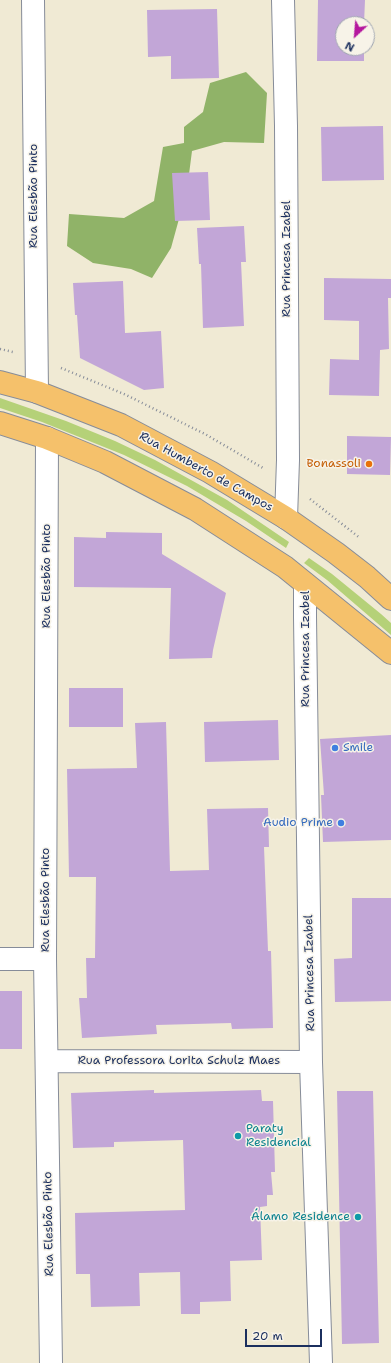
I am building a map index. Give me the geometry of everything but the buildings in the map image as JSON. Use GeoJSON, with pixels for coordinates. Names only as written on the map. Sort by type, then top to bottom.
{"type":"FeatureCollection","features":[{"type":"Feature","properties":{"kind":"main road","name":"Rua Humberto de Campos"},"geometry":{"type":"LineString","coordinates":[[0,382],[36,392],[121,425],[210,472],[286,518],[367,577],[391,599]]}},
{"type":"Feature","properties":{"kind":"main road"},"geometry":{"type":"LineString","coordinates":[[0,422],[47,438],[105,462],[196,509],[285,567],[391,652]]}},
{"type":"Feature","properties":{"kind":"street","name":"Rua Elesbão Pinto"},"geometry":{"type":"LineString","coordinates":[[33,0],[36,392]]}},
{"type":"Feature","properties":{"kind":"street","name":"Rua Princesa Izabel"},"geometry":{"type":"LineString","coordinates":[[283,0],[286,126],[288,452],[286,518]]}},
{"type":"Feature","properties":{"kind":"street","name":"Rua Elesbão Pinto"},"geometry":{"type":"LineString","coordinates":[[47,438],[45,959],[51,1363]]}},
{"type":"Feature","properties":{"kind":"street","name":"Rua Princesa Izabel"},"geometry":{"type":"LineString","coordinates":[[305,584],[304,617],[311,1062],[321,1363]]}},
{"type":"Feature","properties":{"kind":"street"},"geometry":{"type":"LineString","coordinates":[[0,959],[45,959]]}},
{"type":"Feature","properties":{"kind":"street","name":"Rua Professora Lorita Schulz Maes"},"geometry":{"type":"LineString","coordinates":[[47,1061],[311,1062]]}},
{"type":"Feature","properties":{"kind":"green space"},"geometry":{"type":"Polygon","coordinates":[[[246,72],[267,93],[264,143],[224,142],[192,151],[188,182],[171,248],[152,278],[131,269],[93,263],[67,246],[69,214],[124,218],[154,201],[163,147],[184,143],[184,127],[203,112],[210,83],[246,72]]]}},
{"type":"Feature","properties":{"kind":"green space"},"geometry":{"type":"Polygon","coordinates":[[[0,398],[66,421],[115,441],[155,460],[227,500],[289,542],[286,548],[246,521],[187,486],[124,455],[42,422],[0,408],[0,398]]]}},
{"type":"Feature","properties":{"kind":"green space"},"geometry":{"type":"Polygon","coordinates":[[[309,558],[332,574],[391,623],[391,635],[327,580],[304,563],[309,558]]]}},
{"type":"Feature","properties":{"kind":"place","name":"Bonassoli"},"geometry":{"type":"Point","coordinates":[369,464]}},
{"type":"Feature","properties":{"kind":"place","name":"Smile"},"geometry":{"type":"Point","coordinates":[335,748]}},
{"type":"Feature","properties":{"kind":"place","name":"Audio Prime"},"geometry":{"type":"Point","coordinates":[341,823]}},
{"type":"Feature","properties":{"kind":"place","name":"Paraty Residencial"},"geometry":{"type":"Point","coordinates":[238,1136]}},
{"type":"Feature","properties":{"kind":"place","name":"Álamo Residence"},"geometry":{"type":"Point","coordinates":[358,1217]}}]}
